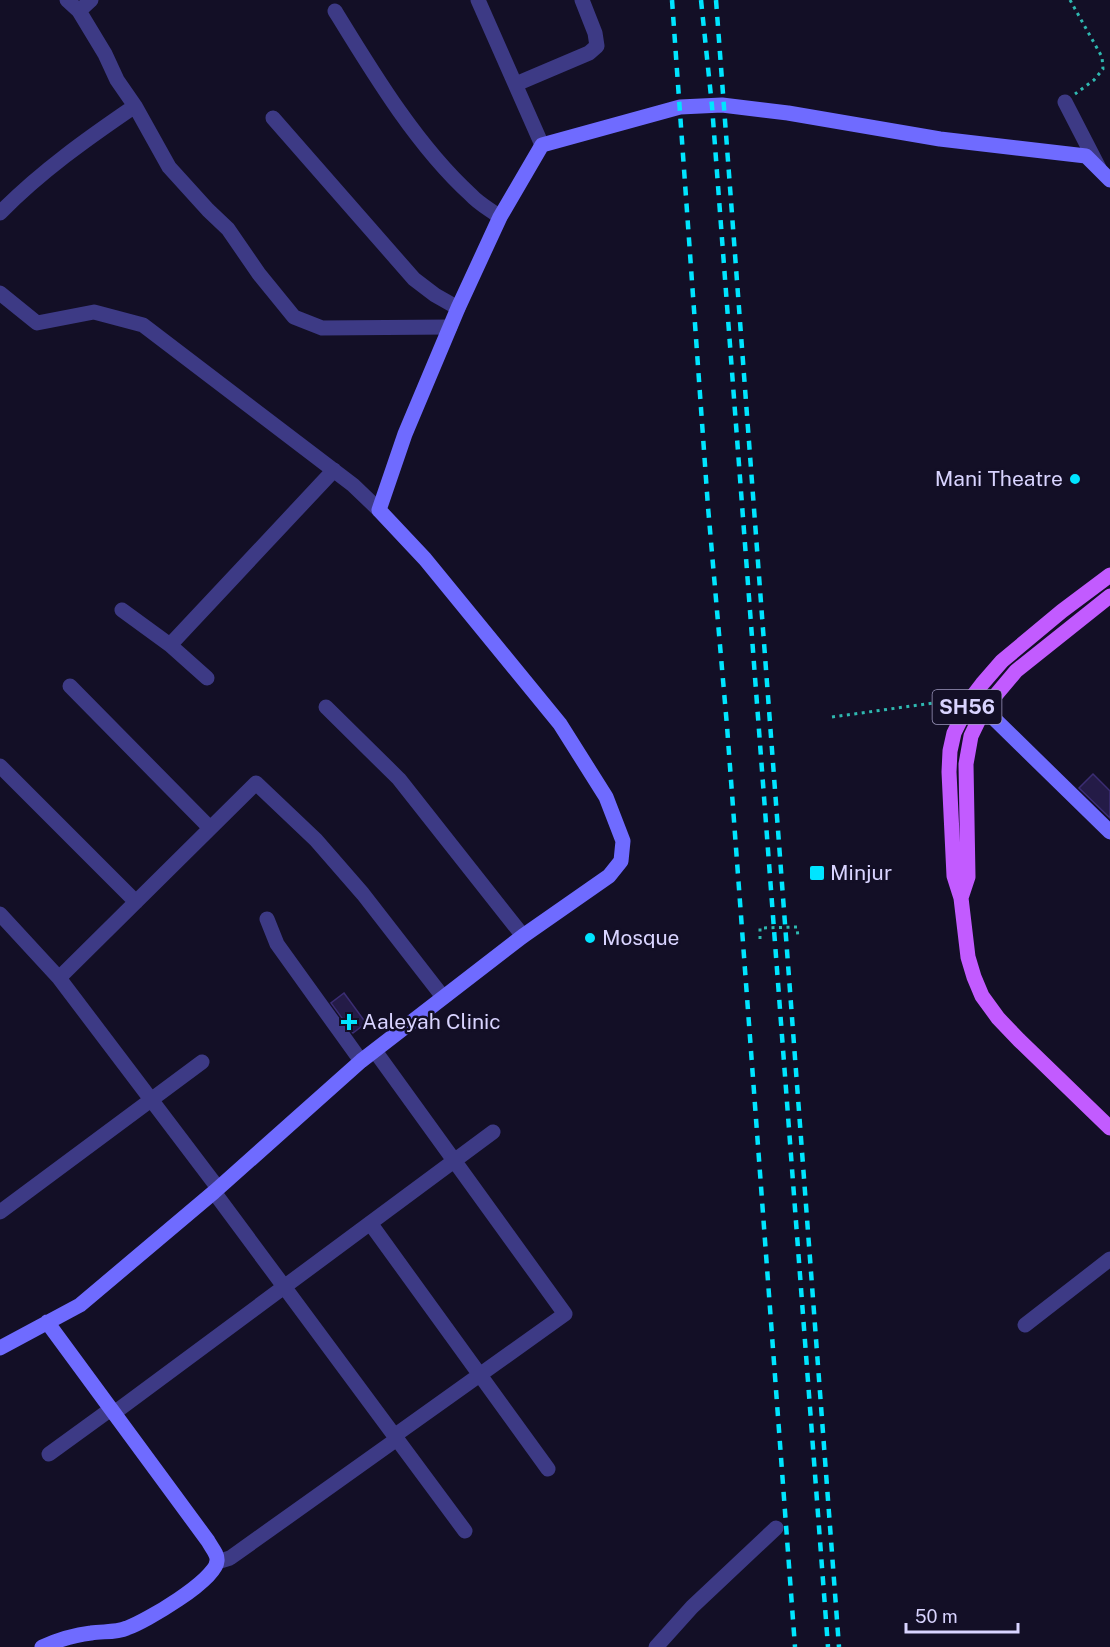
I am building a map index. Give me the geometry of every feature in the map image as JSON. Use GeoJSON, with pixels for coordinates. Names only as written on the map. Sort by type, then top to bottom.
{"type":"FeatureCollection","features":[{"type":"Feature","properties":{"kind":"main road"},"geometry":{"type":"LineString","coordinates":[[0,1348],[80,1305],[216,1190],[361,1061],[523,936],[609,876],[621,861],[622,841],[606,797],[560,724],[425,559],[379,510],[405,434],[458,308],[501,217],[542,145],[670,109],[723,105],[788,112],[940,139],[1086,156],[1105,175]]}},
{"type":"Feature","properties":{"kind":"main road","name":"SH56"},"geometry":{"type":"LineString","coordinates":[[1110,575],[1002,661],[972,698],[954,733],[949,772],[954,876],[961,898],[968,957],[982,996],[1018,1040],[1110,1128]]}},
{"type":"Feature","properties":{"kind":"main road","name":"SH56"},"geometry":{"type":"LineString","coordinates":[[961,898],[968,876],[966,764],[971,736],[984,709],[1016,671],[1110,596]]}},
{"type":"Feature","properties":{"kind":"main road"},"geometry":{"type":"LineString","coordinates":[[972,698],[1110,832]]}},
{"type":"Feature","properties":{"kind":"main road"},"geometry":{"type":"LineString","coordinates":[[42,1647],[65,1638],[82,1641],[142,1622],[168,1607],[209,1576],[217,1562],[216,1554],[208,1541],[47,1322]]}},
{"type":"Feature","properties":{"kind":"street"},"geometry":{"type":"LineString","coordinates":[[67,0],[80,11],[117,80],[135,106],[169,167],[228,229],[259,274],[294,317],[322,328],[450,327]]}},
{"type":"Feature","properties":{"kind":"street"},"geometry":{"type":"LineString","coordinates":[[80,11],[91,0]]}},
{"type":"Feature","properties":{"kind":"street"},"geometry":{"type":"LineString","coordinates":[[478,0],[542,145]]}},
{"type":"Feature","properties":{"kind":"street"},"geometry":{"type":"LineString","coordinates":[[516,84],[589,53],[597,46],[595,33],[582,0]]}},
{"type":"Feature","properties":{"kind":"street"},"geometry":{"type":"LineString","coordinates":[[336,11],[361,53],[412,127],[445,168],[472,196],[501,217]]}},
{"type":"Feature","properties":{"kind":"street"},"geometry":{"type":"LineString","coordinates":[[1065,102],[1105,175]]}},
{"type":"Feature","properties":{"kind":"street"},"geometry":{"type":"LineString","coordinates":[[0,213],[57,163],[135,106]]}},
{"type":"Feature","properties":{"kind":"street"},"geometry":{"type":"LineString","coordinates":[[273,118],[414,279],[435,295],[458,308]]}},
{"type":"Feature","properties":{"kind":"street"},"geometry":{"type":"LineString","coordinates":[[0,293],[37,323],[94,312],[143,325],[334,470],[379,510]]}},
{"type":"Feature","properties":{"kind":"street"},"geometry":{"type":"LineString","coordinates":[[170,645],[334,470]]}},
{"type":"Feature","properties":{"kind":"street"},"geometry":{"type":"LineString","coordinates":[[122,610],[170,645],[207,678]]}},
{"type":"Feature","properties":{"kind":"street"},"geometry":{"type":"LineString","coordinates":[[70,686],[210,828]]}},
{"type":"Feature","properties":{"kind":"street"},"geometry":{"type":"LineString","coordinates":[[326,707],[399,779],[523,936]]}},
{"type":"Feature","properties":{"kind":"street"},"geometry":{"type":"LineString","coordinates":[[0,766],[136,902]]}},
{"type":"Feature","properties":{"kind":"street"},"geometry":{"type":"LineString","coordinates":[[59,978],[256,783],[316,840],[363,894],[443,997]]}},
{"type":"Feature","properties":{"kind":"street"},"geometry":{"type":"LineString","coordinates":[[0,914],[59,978],[152,1100],[284,1287],[465,1531]]}},
{"type":"Feature","properties":{"kind":"street"},"geometry":{"type":"LineString","coordinates":[[267,919],[277,944],[361,1061]]}},
{"type":"Feature","properties":{"kind":"street"},"geometry":{"type":"LineString","coordinates":[[217,1562],[230,1558],[565,1314],[375,1050]]}},
{"type":"Feature","properties":{"kind":"street"},"geometry":{"type":"LineString","coordinates":[[0,1212],[202,1062]]}},
{"type":"Feature","properties":{"kind":"street"},"geometry":{"type":"LineString","coordinates":[[50,1454],[284,1287],[493,1132]]}},
{"type":"Feature","properties":{"kind":"street"},"geometry":{"type":"LineString","coordinates":[[370,1223],[548,1468]]}},
{"type":"Feature","properties":{"kind":"street"},"geometry":{"type":"LineString","coordinates":[[1025,1325],[1110,1259]]}},
{"type":"Feature","properties":{"kind":"street"},"geometry":{"type":"LineString","coordinates":[[656,1647],[692,1607],[776,1528]]}},
{"type":"Feature","properties":{"kind":"path"},"geometry":{"type":"LineString","coordinates":[[1065,102],[1094,80],[1103,69],[1102,57],[1070,0]]}},
{"type":"Feature","properties":{"kind":"path"},"geometry":{"type":"LineString","coordinates":[[832,717],[972,698]]}},
{"type":"Feature","properties":{"kind":"path"},"geometry":{"type":"LineString","coordinates":[[760,939],[760,928],[797,927],[798,939]]}},
{"type":"Feature","properties":{"kind":"building"},"geometry":{"type":"Polygon","coordinates":[[[1093,774],[1110,791],[1110,818],[1079,788],[1093,774]]]}},
{"type":"Feature","properties":{"kind":"building"},"geometry":{"type":"Polygon","coordinates":[[[344,993],[366,1023],[353,1033],[331,1003],[344,993]]]}},
{"type":"Feature","properties":{"kind":"railway"},"geometry":{"type":"LineString","coordinates":[[672,0],[708,507],[727,726],[795,1647]]}},
{"type":"Feature","properties":{"kind":"railway"},"geometry":{"type":"LineString","coordinates":[[701,0],[712,106],[828,1647]]}},
{"type":"Feature","properties":{"kind":"railway"},"geometry":{"type":"LineString","coordinates":[[716,0],[839,1647]]}},
{"type":"Feature","properties":{"kind":"place","name":"Mani Theatre"},"geometry":{"type":"Point","coordinates":[1075,479]}},
{"type":"Feature","properties":{"kind":"place","name":"Minjur"},"geometry":{"type":"Point","coordinates":[817,873]}},
{"type":"Feature","properties":{"kind":"place","name":"Mosque"},"geometry":{"type":"Point","coordinates":[590,938]}},
{"type":"Feature","properties":{"kind":"place","name":"Aaleyah Clinic"},"geometry":{"type":"Point","coordinates":[349,1022]}}]}
